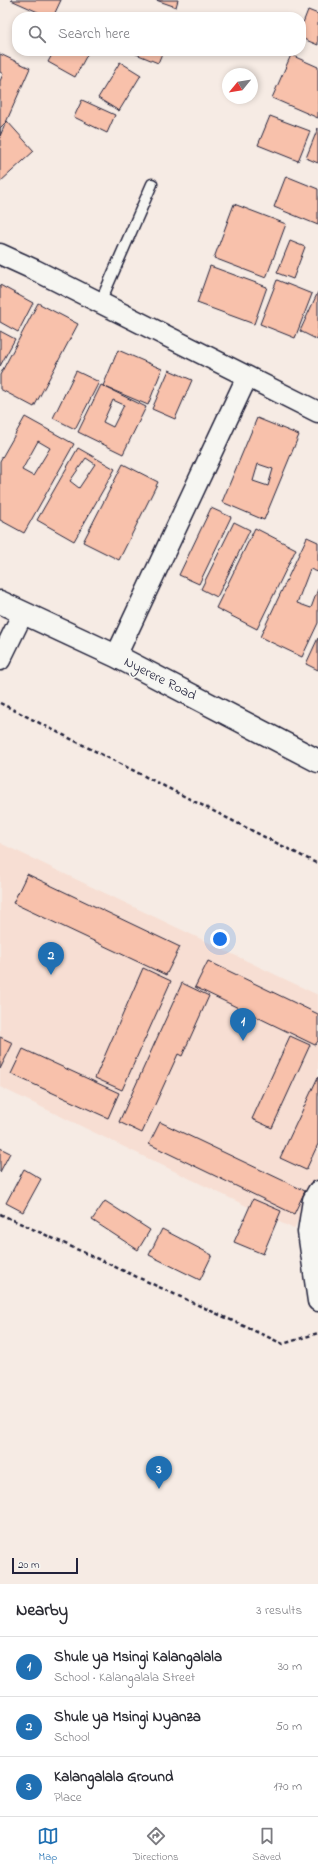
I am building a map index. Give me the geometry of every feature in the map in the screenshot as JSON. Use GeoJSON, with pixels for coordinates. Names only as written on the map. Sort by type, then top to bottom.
{"type":"FeatureCollection","features":[{"type":"Feature","properties":{"kind":"highway","name":"Nyerere Road"},"geometry":{"type":"LineString","coordinates":[[0,602],[116,656],[318,761]]}},
{"type":"Feature","properties":{"kind":"street"},"geometry":{"type":"LineString","coordinates":[[0,254],[318,412]]}},
{"type":"Feature","properties":{"kind":"street"},"geometry":{"type":"LineString","coordinates":[[116,656],[247,378]]}},
{"type":"Feature","properties":{"kind":"street"},"geometry":{"type":"LineString","coordinates":[[0,660],[23,613]]}},
{"type":"Feature","properties":{"kind":"street"},"geometry":{"type":"LineString","coordinates":[[318,1191],[313,1200],[313,1236],[318,1301]]}},
{"type":"Feature","properties":{"kind":"lane"},"geometry":{"type":"LineString","coordinates":[[100,303],[152,184]]}},
{"type":"Feature","properties":{"kind":"path"},"geometry":{"type":"LineString","coordinates":[[0,703],[318,864]]}},
{"type":"Feature","properties":{"kind":"path"},"geometry":{"type":"LineString","coordinates":[[0,1214],[283,1344],[318,1333]]}},
{"type":"Feature","properties":{"kind":"shaded area"},"geometry":{"type":"Polygon","coordinates":[[[0,843],[318,995],[318,1176],[294,1229],[0,1087],[0,843]]]}},
{"type":"Feature","properties":{"kind":"building"},"geometry":{"type":"Polygon","coordinates":[[[11,0],[61,0],[55,12],[38,12],[11,0]]]}},
{"type":"Feature","properties":{"kind":"building"},"geometry":{"type":"Polygon","coordinates":[[[156,0],[178,0],[176,7],[156,0]]]}},
{"type":"Feature","properties":{"kind":"building"},"geometry":{"type":"Polygon","coordinates":[[[308,10],[318,14],[318,45],[306,40],[306,15],[308,10]]]}},
{"type":"Feature","properties":{"kind":"building"},"geometry":{"type":"Polygon","coordinates":[[[0,54],[30,68],[0,136],[0,81],[3,74],[0,72],[0,54]]]}},
{"type":"Feature","properties":{"kind":"building"},"geometry":{"type":"Polygon","coordinates":[[[51,56],[86,56],[75,77],[48,62],[51,56]]]}},
{"type":"Feature","properties":{"kind":"building"},"geometry":{"type":"Polygon","coordinates":[[[141,56],[161,56],[158,63],[141,56]]]}},
{"type":"Feature","properties":{"kind":"building"},"geometry":{"type":"Polygon","coordinates":[[[291,56],[318,67],[318,118],[272,98],[291,56]]]}},
{"type":"Feature","properties":{"kind":"building"},"geometry":{"type":"Polygon","coordinates":[[[120,62],[141,75],[119,111],[98,98],[120,62]]]}},
{"type":"Feature","properties":{"kind":"building"},"geometry":{"type":"Polygon","coordinates":[[[82,100],[115,115],[107,133],[74,117],[82,100]]]}},
{"type":"Feature","properties":{"kind":"building"},"geometry":{"type":"Polygon","coordinates":[[[270,116],[310,131],[298,161],[258,145],[270,116]]]}},
{"type":"Feature","properties":{"kind":"building"},"geometry":{"type":"Polygon","coordinates":[[[7,121],[34,151],[0,182],[0,128],[7,121]]]}},
{"type":"Feature","properties":{"kind":"building"},"geometry":{"type":"Polygon","coordinates":[[[318,128],[318,163],[306,158],[318,128]]]}},
{"type":"Feature","properties":{"kind":"building"},"geometry":{"type":"Polygon","coordinates":[[[286,176],[318,189],[318,225],[274,207],[286,176]]]}},
{"type":"Feature","properties":{"kind":"building"},"geometry":{"type":"Polygon","coordinates":[[[234,204],[286,224],[266,278],[214,258],[234,204]]]}},
{"type":"Feature","properties":{"kind":"building"},"geometry":{"type":"Polygon","coordinates":[[[290,241],[305,247],[293,279],[277,273],[290,241]]]}},
{"type":"Feature","properties":{"kind":"building"},"geometry":{"type":"Polygon","coordinates":[[[210,266],[267,287],[254,324],[197,303],[210,266]]]}},
{"type":"Feature","properties":{"kind":"building"},"geometry":{"type":"Polygon","coordinates":[[[277,280],[312,294],[295,338],[260,324],[277,280]]]}},
{"type":"Feature","properties":{"kind":"building"},"geometry":{"type":"Polygon","coordinates":[[[0,285],[33,303],[18,332],[0,322],[0,285]]]}},
{"type":"Feature","properties":{"kind":"building"},"geometry":{"type":"Polygon","coordinates":[[[318,292],[318,340],[300,331],[318,292]]]}},
{"type":"Feature","properties":{"kind":"building"},"geometry":{"type":"Polygon","coordinates":[[[38,303],[78,324],[34,407],[0,389],[0,375],[38,303]]]}},
{"type":"Feature","properties":{"kind":"building"},"geometry":{"type":"Polygon","coordinates":[[[0,331],[15,339],[0,366],[0,331]]]}},
{"type":"Feature","properties":{"kind":"building"},"geometry":{"type":"Polygon","coordinates":[[[118,350],[162,369],[148,405],[103,386],[118,350]]]}},
{"type":"Feature","properties":{"kind":"building"},"geometry":{"type":"Polygon","coordinates":[[[169,370],[192,380],[175,419],[152,409],[169,370]]]}},
{"type":"Feature","properties":{"kind":"building"},"geometry":{"type":"Polygon","coordinates":[[[76,371],[99,382],[75,429],[53,418],[76,371]]]}},
{"type":"Feature","properties":{"kind":"building"},"geometry":{"type":"Polygon","coordinates":[[[101,385],[146,407],[123,454],[78,432],[101,385]],[[113,400],[103,422],[113,427],[124,405],[113,400]]]}},
{"type":"Feature","properties":{"kind":"building"},"geometry":{"type":"Polygon","coordinates":[[[25,417],[74,444],[24,533],[0,520],[0,461],[25,417]],[[38,441],[22,470],[33,476],[50,448],[38,441]]]}},
{"type":"Feature","properties":{"kind":"building"},"geometry":{"type":"Polygon","coordinates":[[[257,418],[299,435],[264,520],[222,502],[257,418]],[[258,464],[253,481],[268,486],[273,469],[258,464]]]}},
{"type":"Feature","properties":{"kind":"building"},"geometry":{"type":"Polygon","coordinates":[[[78,448],[115,469],[74,541],[37,520],[78,448]],[[86,458],[70,481],[79,488],[95,464],[86,458]]]}},
{"type":"Feature","properties":{"kind":"building"},"geometry":{"type":"Polygon","coordinates":[[[123,464],[158,482],[119,560],[83,542],[123,464]]]}},
{"type":"Feature","properties":{"kind":"building"},"geometry":{"type":"Polygon","coordinates":[[[211,508],[231,517],[199,584],[179,575],[211,508]]]}},
{"type":"Feature","properties":{"kind":"building"},"geometry":{"type":"Polygon","coordinates":[[[234,522],[250,530],[217,597],[201,589],[234,522]]]}},
{"type":"Feature","properties":{"kind":"building"},"geometry":{"type":"Polygon","coordinates":[[[255,528],[296,549],[257,629],[216,608],[255,528]]]}},
{"type":"Feature","properties":{"kind":"building"},"geometry":{"type":"Polygon","coordinates":[[[307,537],[318,542],[318,572],[310,569],[297,603],[311,608],[318,589],[318,623],[302,657],[260,637],[307,537]]]}},
{"type":"Feature","properties":{"kind":"building"},"geometry":{"type":"Polygon","coordinates":[[[318,638],[318,670],[306,664],[318,638]]]}},
{"type":"Feature","properties":{"kind":"building"},"geometry":{"type":"Polygon","coordinates":[[[27,874],[180,947],[166,975],[13,903],[27,874]]]}},
{"type":"Feature","properties":{"kind":"building"},"geometry":{"type":"Polygon","coordinates":[[[208,961],[318,1014],[318,1041],[315,1045],[195,987],[208,961]]]}},
{"type":"Feature","properties":{"kind":"building"},"geometry":{"type":"Polygon","coordinates":[[[143,968],[171,981],[122,1090],[95,1078],[143,968]]]}},
{"type":"Feature","properties":{"kind":"building"},"geometry":{"type":"Polygon","coordinates":[[[182,983],[209,996],[182,1056],[178,1054],[142,1133],[119,1122],[182,983]]]}},
{"type":"Feature","properties":{"kind":"building"},"geometry":{"type":"Polygon","coordinates":[[[290,1036],[310,1045],[272,1128],[252,1119],[290,1036]]]}},
{"type":"Feature","properties":{"kind":"building"},"geometry":{"type":"Polygon","coordinates":[[[0,1037],[13,1043],[0,1069],[0,1037]]]}},
{"type":"Feature","properties":{"kind":"building"},"geometry":{"type":"Polygon","coordinates":[[[23,1049],[119,1093],[108,1118],[11,1074],[23,1049]]]}},
{"type":"Feature","properties":{"kind":"building"},"geometry":{"type":"Polygon","coordinates":[[[318,1077],[318,1144],[306,1170],[280,1158],[318,1077]]]}},
{"type":"Feature","properties":{"kind":"building"},"geometry":{"type":"Polygon","coordinates":[[[160,1122],[305,1191],[294,1214],[149,1144],[160,1122]]]}},
{"type":"Feature","properties":{"kind":"building"},"geometry":{"type":"Polygon","coordinates":[[[0,1148],[10,1153],[0,1172],[0,1148]]]}},
{"type":"Feature","properties":{"kind":"building"},"geometry":{"type":"Polygon","coordinates":[[[24,1169],[41,1179],[23,1212],[6,1203],[24,1169]]]}},
{"type":"Feature","properties":{"kind":"building"},"geometry":{"type":"Polygon","coordinates":[[[253,1199],[281,1211],[263,1254],[234,1242],[253,1199]]]}},
{"type":"Feature","properties":{"kind":"building"},"geometry":{"type":"Polygon","coordinates":[[[105,1201],[150,1230],[138,1250],[92,1220],[105,1201]]]}},
{"type":"Feature","properties":{"kind":"building"},"geometry":{"type":"Polygon","coordinates":[[[162,1229],[212,1255],[200,1280],[149,1255],[162,1229]]]}},
{"type":"Feature","properties":{"kind":"place","name":"Shule ya Msingi Nyanza"},"geometry":{"type":"Point","coordinates":[51,975]}},
{"type":"Feature","properties":{"kind":"place","name":"Shule ya Msingi Kalangalala"},"geometry":{"type":"Point","coordinates":[243,1041]}},
{"type":"Feature","properties":{"kind":"place","name":"Kalangalala Ground"},"geometry":{"type":"Point","coordinates":[159,1489]}}]}
